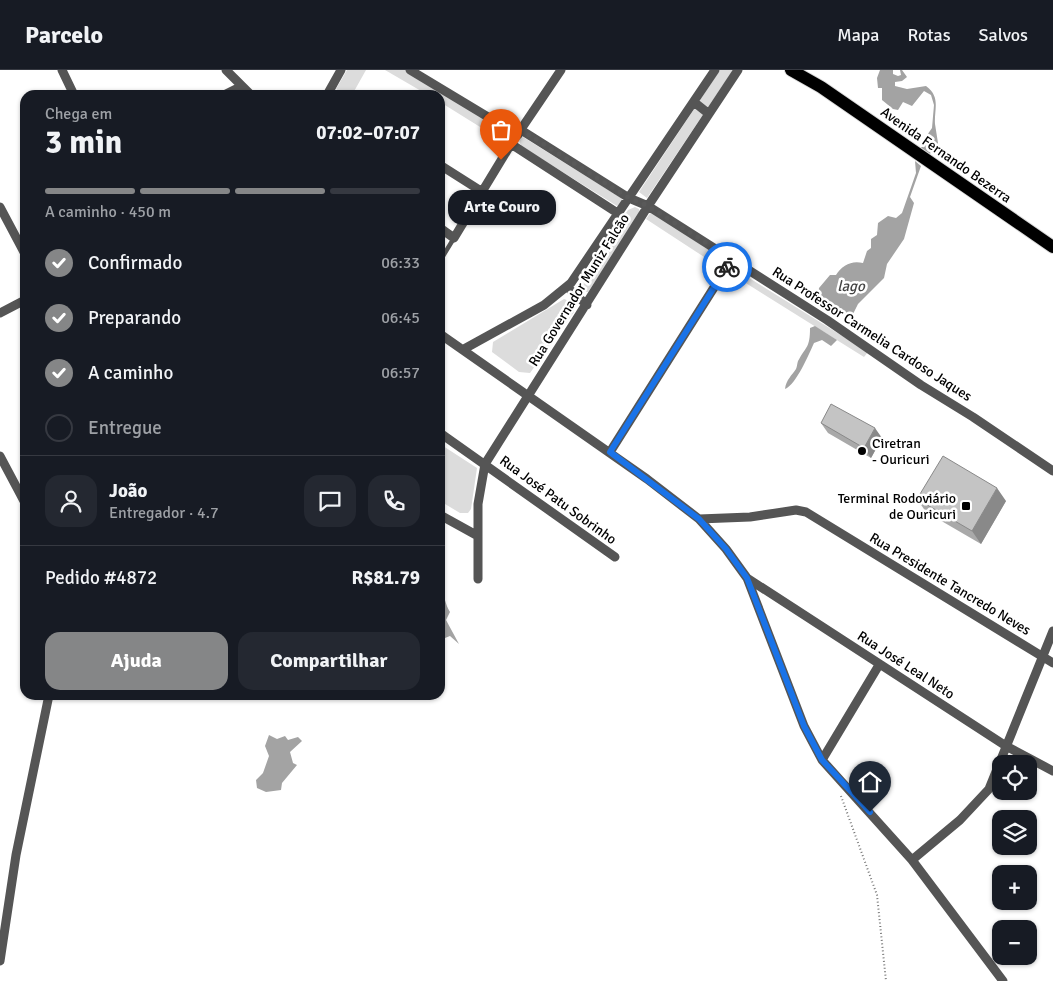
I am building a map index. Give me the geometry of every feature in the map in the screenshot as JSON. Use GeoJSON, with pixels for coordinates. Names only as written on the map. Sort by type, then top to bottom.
{"type":"FeatureCollection","features":[{"type":"Feature","properties":{"kind":"main road","name":"Avenida Fernando Bezerra"},"geometry":{"type":"LineString","coordinates":[[791,70],[821,87],[1053,247]]}},
{"type":"Feature","properties":{"kind":"main road","name":"Avenida Fernando Bezerra"},"geometry":{"type":"LineString","coordinates":[[803,70],[821,87]]}},
{"type":"Feature","properties":{"kind":"street"},"geometry":{"type":"LineString","coordinates":[[226,70],[246,90]]}},
{"type":"Feature","properties":{"kind":"street"},"geometry":{"type":"LineString","coordinates":[[331,90],[341,70]]}},
{"type":"Feature","properties":{"kind":"street","name":"Rua Professor Carmelia Cardoso Jaques"},"geometry":{"type":"LineString","coordinates":[[410,70],[445,90]]}},
{"type":"Feature","properties":{"kind":"street"},"geometry":{"type":"LineString","coordinates":[[445,232],[454,238],[511,144],[561,70]]}},
{"type":"Feature","properties":{"kind":"street","name":"Rua Governador Muniz Falcão"},"geometry":{"type":"LineString","coordinates":[[464,349],[553,299],[580,272],[715,70]]}},
{"type":"Feature","properties":{"kind":"street","name":"Rua Governador Muniz Falcão"},"geometry":{"type":"LineString","coordinates":[[478,579],[478,504],[485,464],[648,206],[738,70]]}},
{"type":"Feature","properties":{"kind":"street"},"geometry":{"type":"LineString","coordinates":[[64,71],[72,90]]}},
{"type":"Feature","properties":{"kind":"street"},"geometry":{"type":"LineString","coordinates":[[234,90],[242,86]]}},
{"type":"Feature","properties":{"kind":"street"},"geometry":{"type":"LineString","coordinates":[[242,86],[244,90]]}},
{"type":"Feature","properties":{"kind":"street","name":"Rua Professor Carmelia Cardoso Jaques"},"geometry":{"type":"LineString","coordinates":[[445,90],[629,198],[648,206],[1053,470]]}},
{"type":"Feature","properties":{"kind":"street"},"geometry":{"type":"LineString","coordinates":[[694,102],[709,114]]}},
{"type":"Feature","properties":{"kind":"street"},"geometry":{"type":"LineString","coordinates":[[511,144],[619,214]]}},
{"type":"Feature","properties":{"kind":"street"},"geometry":{"type":"LineString","coordinates":[[445,168],[481,192]]}},
{"type":"Feature","properties":{"kind":"street"},"geometry":{"type":"LineString","coordinates":[[0,207],[20,245]]}},
{"type":"Feature","properties":{"kind":"street"},"geometry":{"type":"LineString","coordinates":[[610,452],[732,259]]}},
{"type":"Feature","properties":{"kind":"street"},"geometry":{"type":"LineString","coordinates":[[566,287],[587,305]]}},
{"type":"Feature","properties":{"kind":"street"},"geometry":{"type":"LineString","coordinates":[[0,313],[20,303]]}},
{"type":"Feature","properties":{"kind":"street"},"geometry":{"type":"LineString","coordinates":[[445,337],[610,452],[699,519],[726,549],[747,578],[804,726],[822,760],[912,860],[1003,981]]}},
{"type":"Feature","properties":{"kind":"street","name":"Rua José Patu Sobrinho"},"geometry":{"type":"LineString","coordinates":[[445,437],[615,557]]}},
{"type":"Feature","properties":{"kind":"street"},"geometry":{"type":"LineString","coordinates":[[1,460],[20,493]]}},
{"type":"Feature","properties":{"kind":"street","name":"Rua Presidente Tancredo Neves"},"geometry":{"type":"LineString","coordinates":[[699,519],[750,517],[796,510],[806,512],[1053,663]]}},
{"type":"Feature","properties":{"kind":"street"},"geometry":{"type":"LineString","coordinates":[[445,518],[478,536]]}},
{"type":"Feature","properties":{"kind":"street","name":"Rua José Leal Neto"},"geometry":{"type":"LineString","coordinates":[[747,578],[1006,746],[1053,771]]}},
{"type":"Feature","properties":{"kind":"street"},"geometry":{"type":"LineString","coordinates":[[912,860],[954,826],[986,794],[1053,631]]}},
{"type":"Feature","properties":{"kind":"street"},"geometry":{"type":"LineString","coordinates":[[822,760],[879,665]]}},
{"type":"Feature","properties":{"kind":"street"},"geometry":{"type":"LineString","coordinates":[[0,961],[16,855],[48,700]]}},
{"type":"Feature","properties":{"kind":"lane"},"geometry":{"type":"LineString","coordinates":[[445,253],[454,238]]}},
{"type":"Feature","properties":{"kind":"path"},"geometry":{"type":"LineString","coordinates":[[839,790],[877,894],[886,981]]}},
{"type":"Feature","properties":{"kind":"shaded area"},"geometry":{"type":"Polygon","coordinates":[[[347,70],[366,70],[355,90],[336,89],[347,70]]]}},
{"type":"Feature","properties":{"kind":"shaded area"},"geometry":{"type":"Polygon","coordinates":[[[385,70],[405,70],[438,90],[419,90],[385,70]]]}},
{"type":"Feature","properties":{"kind":"shaded area"},"geometry":{"type":"Polygon","coordinates":[[[720,70],[733,70],[647,198],[639,192],[720,70]]]}},
{"type":"Feature","properties":{"kind":"shaded area"},"geometry":{"type":"Polygon","coordinates":[[[445,94],[512,135],[504,147],[501,140],[445,105],[445,94]]]}},
{"type":"Feature","properties":{"kind":"shaded area"},"geometry":{"type":"Polygon","coordinates":[[[523,137],[623,201],[617,206],[521,146],[519,140],[523,137]]]}},
{"type":"Feature","properties":{"kind":"shaded area"},"geometry":{"type":"Polygon","coordinates":[[[635,207],[639,209],[640,215],[588,292],[580,292],[578,285],[628,210],[635,207]]]}},
{"type":"Feature","properties":{"kind":"shaded area"},"geometry":{"type":"Polygon","coordinates":[[[651,212],[726,261],[721,268],[646,219],[651,212]]]}},
{"type":"Feature","properties":{"kind":"shaded area"},"geometry":{"type":"Polygon","coordinates":[[[738,271],[868,352],[864,357],[733,275],[738,271]]]}},
{"type":"Feature","properties":{"kind":"shaded area"},"geometry":{"type":"Polygon","coordinates":[[[564,299],[572,302],[574,312],[530,373],[519,372],[492,352],[493,342],[564,299]]]}},
{"type":"Feature","properties":{"kind":"shaded area"},"geometry":{"type":"Polygon","coordinates":[[[445,447],[477,468],[471,509],[468,513],[460,513],[445,504],[445,447]]]}},
{"type":"Feature","properties":{"kind":"water"},"geometry":{"type":"Polygon","coordinates":[[[880,70],[893,70],[893,74],[898,76],[901,75],[900,70],[902,70],[907,77],[902,81],[895,82],[895,86],[907,89],[926,86],[934,94],[938,143],[937,146],[931,149],[930,155],[920,148],[924,146],[925,138],[932,128],[934,105],[931,95],[924,91],[912,106],[903,102],[898,110],[893,109],[882,100],[882,88],[878,88],[877,78],[880,70]]]}},
{"type":"Feature","properties":{"kind":"water","name":"lago"},"geometry":{"type":"Polygon","coordinates":[[[915,161],[921,166],[910,197],[914,203],[904,239],[887,264],[884,278],[858,304],[851,318],[822,301],[818,295],[819,288],[830,275],[836,275],[844,266],[855,262],[863,263],[867,251],[871,248],[871,239],[877,235],[878,223],[888,216],[896,218],[902,213],[916,173],[915,161]]]}},
{"type":"Feature","properties":{"kind":"water"},"geometry":{"type":"Polygon","coordinates":[[[815,326],[837,340],[831,346],[822,340],[814,343],[798,376],[785,389],[807,346],[810,328],[815,326]]]}},
{"type":"Feature","properties":{"kind":"water"},"geometry":{"type":"Polygon","coordinates":[[[445,600],[450,612],[446,620],[459,644],[450,636],[445,638],[445,600]]]}},
{"type":"Feature","properties":{"kind":"water"},"geometry":{"type":"Polygon","coordinates":[[[269,735],[277,739],[285,736],[288,740],[298,737],[302,741],[290,752],[293,763],[297,765],[282,783],[281,790],[266,792],[257,788],[256,780],[263,773],[269,756],[265,746],[269,735]]]}},
{"type":"Feature","properties":{"kind":"building"},"geometry":{"type":"Polygon","coordinates":[[[831,404],[875,428],[864,448],[821,423],[831,404]]]}},
{"type":"Feature","properties":{"kind":"building","name":"Terminal Rodoviário de Ouricuri"},"geometry":{"type":"Polygon","coordinates":[[[943,456],[997,488],[972,531],[917,499],[943,456]]]}},
{"type":"Feature","properties":{"kind":"way so far"},"geometry":{"type":"LineString","coordinates":[[501,160],[521,130],[629,198],[648,206],[732,259],[727,267]]}},
{"type":"Feature","properties":{"kind":"place","name":"Arte Couro"},"geometry":{"type":"Point","coordinates":[501,160]}},
{"type":"Feature","properties":{"kind":"place","name":"Ciretran - Ouricuri"},"geometry":{"type":"Point","coordinates":[862,451]}},
{"type":"Feature","properties":{"kind":"place","name":"Terminal Rodoviário de Ouricuri"},"geometry":{"type":"Point","coordinates":[966,506]}},
{"type":"Feature","properties":{"kind":"route"},"geometry":{"type":"LineString","coordinates":[[727,267],[610,452],[699,519],[726,549],[747,578],[804,726],[822,760],[870,812]]}}]}
